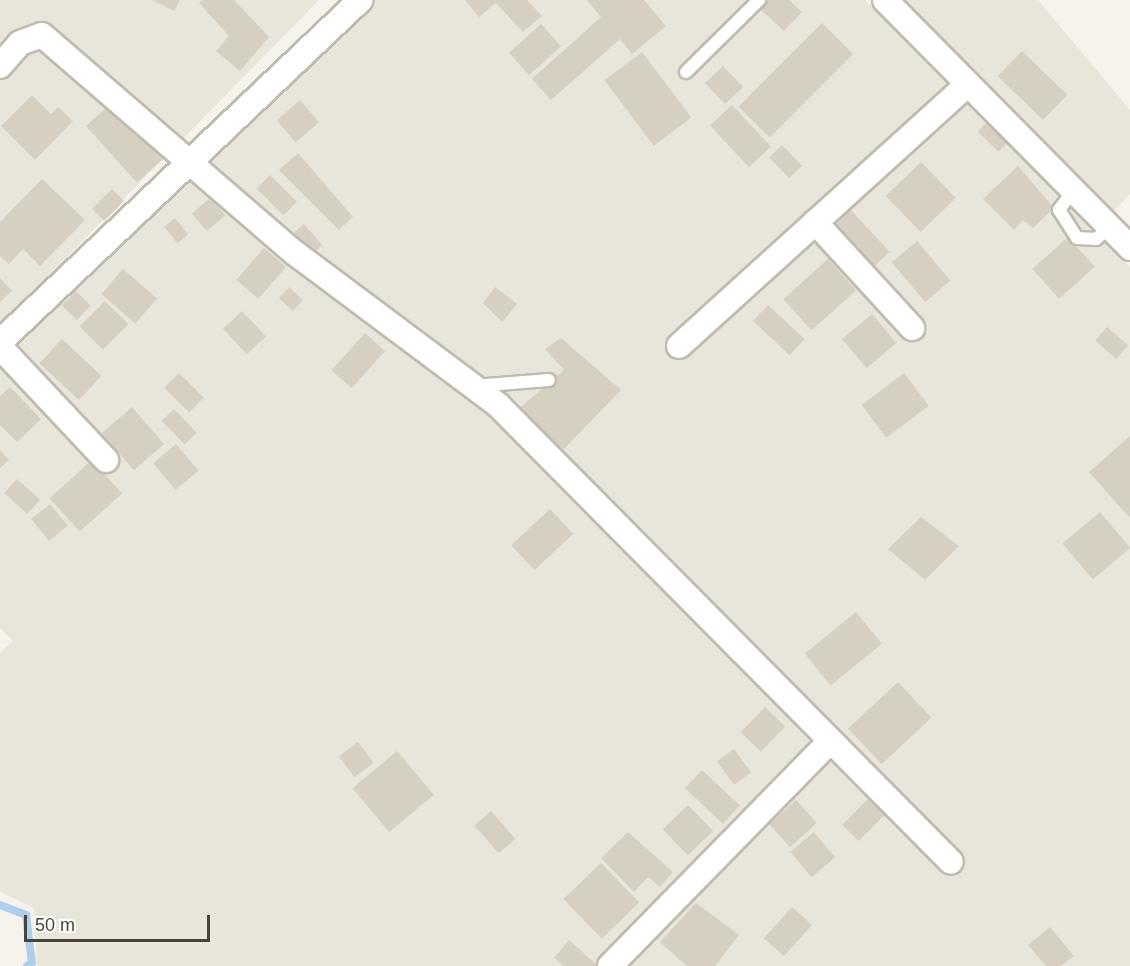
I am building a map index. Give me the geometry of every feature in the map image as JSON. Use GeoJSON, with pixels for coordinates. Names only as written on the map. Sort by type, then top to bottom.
{"type":"FeatureCollection","features":[{"type":"Feature","properties":{"kind":"street"},"geometry":{"type":"LineString","coordinates":[[0,342],[190,159],[360,0]]}},
{"type":"Feature","properties":{"kind":"street"},"geometry":{"type":"LineString","coordinates":[[885,0],[1130,248]]}},
{"type":"Feature","properties":{"kind":"street"},"geometry":{"type":"LineString","coordinates":[[0,66],[20,43],[42,35],[190,159],[295,253],[472,386],[536,438],[680,593],[951,862]]}},
{"type":"Feature","properties":{"kind":"street"},"geometry":{"type":"LineString","coordinates":[[680,346],[968,84]]}},
{"type":"Feature","properties":{"kind":"street"},"geometry":{"type":"LineString","coordinates":[[815,222],[912,328]]}},
{"type":"Feature","properties":{"kind":"street"},"geometry":{"type":"LineString","coordinates":[[0,347],[106,460]]}},
{"type":"Feature","properties":{"kind":"street"},"geometry":{"type":"LineString","coordinates":[[610,966],[830,741]]}},
{"type":"Feature","properties":{"kind":"lane"},"geometry":{"type":"LineString","coordinates":[[686,72],[759,0]]}},
{"type":"Feature","properties":{"kind":"lane"},"geometry":{"type":"LineString","coordinates":[[472,386],[549,380]]}},
{"type":"Feature","properties":{"kind":"shaded area"},"geometry":{"type":"Polygon","coordinates":[[[0,0],[319,0],[0,325],[0,0]]]}},
{"type":"Feature","properties":{"kind":"shaded area"},"geometry":{"type":"Polygon","coordinates":[[[357,0],[865,0],[1130,267],[1130,966],[37,966],[34,908],[0,892],[0,653],[13,641],[0,628],[0,348],[357,0]]]}},
{"type":"Feature","properties":{"kind":"shaded area"},"geometry":{"type":"Polygon","coordinates":[[[902,0],[1038,0],[1130,110],[1130,194],[1111,214],[902,0]]]}},
{"type":"Feature","properties":{"kind":"building"},"geometry":{"type":"Polygon","coordinates":[[[152,0],[180,0],[174,11],[152,0]]]}},
{"type":"Feature","properties":{"kind":"building"},"geometry":{"type":"Polygon","coordinates":[[[202,0],[234,0],[269,37],[240,71],[216,51],[229,36],[199,3],[202,0]]]}},
{"type":"Feature","properties":{"kind":"building"},"geometry":{"type":"Polygon","coordinates":[[[465,0],[527,0],[542,16],[523,32],[496,3],[479,17],[465,0]]]}},
{"type":"Feature","properties":{"kind":"building"},"geometry":{"type":"Polygon","coordinates":[[[587,0],[644,0],[666,26],[632,54],[620,39],[551,100],[532,79],[601,17],[587,0]]]}},
{"type":"Feature","properties":{"kind":"building"},"geometry":{"type":"Polygon","coordinates":[[[768,0],[789,0],[802,12],[784,31],[760,9],[768,0]]]}},
{"type":"Feature","properties":{"kind":"building"},"geometry":{"type":"Polygon","coordinates":[[[822,23],[853,54],[770,138],[739,106],[822,23]]]}},
{"type":"Feature","properties":{"kind":"building"},"geometry":{"type":"Polygon","coordinates":[[[541,24],[561,46],[529,75],[509,53],[541,24]]]}},
{"type":"Feature","properties":{"kind":"building"},"geometry":{"type":"Polygon","coordinates":[[[1022,51],[1067,95],[1043,120],[998,76],[1022,51]]]}},
{"type":"Feature","properties":{"kind":"building"},"geometry":{"type":"Polygon","coordinates":[[[642,52],[691,117],[654,146],[604,80],[642,52]]]}},
{"type":"Feature","properties":{"kind":"building"},"geometry":{"type":"Polygon","coordinates":[[[723,66],[743,87],[725,104],[705,83],[723,66]]]}},
{"type":"Feature","properties":{"kind":"building"},"geometry":{"type":"Polygon","coordinates":[[[32,95],[51,114],[58,107],[73,121],[35,160],[1,126],[32,95]]]}},
{"type":"Feature","properties":{"kind":"building"},"geometry":{"type":"Polygon","coordinates":[[[115,100],[166,156],[137,183],[86,126],[115,100]]]}},
{"type":"Feature","properties":{"kind":"building"},"geometry":{"type":"Polygon","coordinates":[[[300,100],[319,122],[296,142],[277,120],[300,100]]]}},
{"type":"Feature","properties":{"kind":"building"},"geometry":{"type":"Polygon","coordinates":[[[732,105],[771,147],[749,167],[710,125],[732,105]]]}},
{"type":"Feature","properties":{"kind":"building"},"geometry":{"type":"Polygon","coordinates":[[[991,118],[1012,138],[999,152],[978,132],[991,118]]]}},
{"type":"Feature","properties":{"kind":"building"},"geometry":{"type":"Polygon","coordinates":[[[782,145],[802,166],[789,178],[769,158],[782,145]]]}},
{"type":"Feature","properties":{"kind":"building"},"geometry":{"type":"Polygon","coordinates":[[[298,153],[353,217],[339,230],[279,170],[298,153]]]}},
{"type":"Feature","properties":{"kind":"building"},"geometry":{"type":"Polygon","coordinates":[[[921,162],[956,198],[920,232],[886,196],[921,162]]]}},
{"type":"Feature","properties":{"kind":"building"},"geometry":{"type":"Polygon","coordinates":[[[1018,166],[1054,208],[1033,228],[1023,220],[1014,230],[983,199],[1018,166]]]}},
{"type":"Feature","properties":{"kind":"building"},"geometry":{"type":"Polygon","coordinates":[[[270,175],[297,202],[283,215],[257,188],[270,175]]]}},
{"type":"Feature","properties":{"kind":"building"},"geometry":{"type":"Polygon","coordinates":[[[42,179],[85,220],[40,266],[23,249],[9,264],[0,256],[0,222],[42,179]]]}},
{"type":"Feature","properties":{"kind":"building"},"geometry":{"type":"Polygon","coordinates":[[[112,189],[124,201],[104,221],[92,209],[112,189]]]}},
{"type":"Feature","properties":{"kind":"building"},"geometry":{"type":"Polygon","coordinates":[[[210,198],[225,215],[207,231],[192,214],[210,198]]]}},
{"type":"Feature","properties":{"kind":"building"},"geometry":{"type":"Polygon","coordinates":[[[846,205],[890,252],[869,271],[826,224],[846,205]]]}},
{"type":"Feature","properties":{"kind":"building"},"geometry":{"type":"Polygon","coordinates":[[[175,218],[188,234],[177,243],[164,227],[175,218]]]}},
{"type":"Feature","properties":{"kind":"building"},"geometry":{"type":"Polygon","coordinates":[[[304,224],[322,245],[313,254],[294,233],[304,224]]]}},
{"type":"Feature","properties":{"kind":"building"},"geometry":{"type":"Polygon","coordinates":[[[1068,237],[1095,267],[1059,299],[1032,269],[1068,237]]]}},
{"type":"Feature","properties":{"kind":"building"},"geometry":{"type":"Polygon","coordinates":[[[917,241],[950,281],[925,302],[892,262],[917,241]]]}},
{"type":"Feature","properties":{"kind":"building"},"geometry":{"type":"Polygon","coordinates":[[[264,248],[286,267],[258,299],[236,280],[264,248]]]}},
{"type":"Feature","properties":{"kind":"building"},"geometry":{"type":"Polygon","coordinates":[[[828,259],[856,290],[812,330],[783,299],[828,259]]]}},
{"type":"Feature","properties":{"kind":"building"},"geometry":{"type":"Polygon","coordinates":[[[123,269],[157,299],[135,323],[101,294],[123,269]]]}},
{"type":"Feature","properties":{"kind":"building"},"geometry":{"type":"Polygon","coordinates":[[[0,278],[12,291],[0,302],[0,278]]]}},
{"type":"Feature","properties":{"kind":"building"},"geometry":{"type":"Polygon","coordinates":[[[289,287],[303,300],[293,311],[279,298],[289,287]]]}},
{"type":"Feature","properties":{"kind":"building"},"geometry":{"type":"Polygon","coordinates":[[[495,287],[517,304],[502,322],[483,303],[495,287]]]}},
{"type":"Feature","properties":{"kind":"building"},"geometry":{"type":"Polygon","coordinates":[[[76,291],[91,306],[77,320],[62,305],[76,291]]]}},
{"type":"Feature","properties":{"kind":"building"},"geometry":{"type":"Polygon","coordinates":[[[105,301],[128,324],[103,350],[80,326],[105,301]]]}},
{"type":"Feature","properties":{"kind":"building"},"geometry":{"type":"Polygon","coordinates":[[[768,305],[805,339],[790,355],[753,321],[768,305]]]}},
{"type":"Feature","properties":{"kind":"building"},"geometry":{"type":"Polygon","coordinates":[[[242,311],[266,337],[247,354],[223,329],[242,311]]]}},
{"type":"Feature","properties":{"kind":"building"},"geometry":{"type":"Polygon","coordinates":[[[872,314],[896,343],[867,368],[842,339],[872,314]]]}},
{"type":"Feature","properties":{"kind":"building"},"geometry":{"type":"Polygon","coordinates":[[[1107,327],[1128,345],[1116,359],[1095,341],[1107,327]]]}},
{"type":"Feature","properties":{"kind":"building"},"geometry":{"type":"Polygon","coordinates":[[[365,333],[385,351],[352,388],[332,370],[365,333]]]}},
{"type":"Feature","properties":{"kind":"building"},"geometry":{"type":"Polygon","coordinates":[[[561,338],[621,390],[564,449],[517,410],[564,370],[545,349],[561,338]]]}},
{"type":"Feature","properties":{"kind":"building"},"geometry":{"type":"Polygon","coordinates":[[[62,339],[101,376],[79,400],[39,363],[62,339]]]}},
{"type":"Feature","properties":{"kind":"building"},"geometry":{"type":"Polygon","coordinates":[[[179,373],[204,398],[189,413],[164,388],[179,373]]]}},
{"type":"Feature","properties":{"kind":"building"},"geometry":{"type":"Polygon","coordinates":[[[904,373],[929,406],[886,438],[862,405],[904,373]]]}},
{"type":"Feature","properties":{"kind":"building"},"geometry":{"type":"Polygon","coordinates":[[[10,387],[41,419],[17,442],[0,425],[0,396],[10,387]]]}},
{"type":"Feature","properties":{"kind":"building"},"geometry":{"type":"Polygon","coordinates":[[[132,407],[164,444],[134,470],[102,433],[132,407]]]}},
{"type":"Feature","properties":{"kind":"building"},"geometry":{"type":"Polygon","coordinates":[[[174,409],[197,433],[185,445],[162,421],[174,409]]]}},
{"type":"Feature","properties":{"kind":"building"},"geometry":{"type":"Polygon","coordinates":[[[1130,436],[1130,516],[1129,517],[1089,472],[1130,436]]]}},
{"type":"Feature","properties":{"kind":"building"},"geometry":{"type":"Polygon","coordinates":[[[176,444],[198,471],[176,490],[153,463],[176,444]]]}},
{"type":"Feature","properties":{"kind":"building"},"geometry":{"type":"Polygon","coordinates":[[[0,450],[9,460],[0,468],[0,450]]]}},
{"type":"Feature","properties":{"kind":"building"},"geometry":{"type":"Polygon","coordinates":[[[92,460],[122,493],[80,532],[50,498],[92,460]]]}},
{"type":"Feature","properties":{"kind":"building"},"geometry":{"type":"Polygon","coordinates":[[[17,479],[40,500],[27,514],[4,493],[17,479]]]}},
{"type":"Feature","properties":{"kind":"building"},"geometry":{"type":"Polygon","coordinates":[[[50,504],[68,526],[49,541],[31,519],[50,504]]]}},
{"type":"Feature","properties":{"kind":"building"},"geometry":{"type":"Polygon","coordinates":[[[550,509],[573,534],[534,570],[511,545],[550,509]]]}},
{"type":"Feature","properties":{"kind":"building"},"geometry":{"type":"Polygon","coordinates":[[[1100,512],[1130,548],[1093,580],[1062,543],[1100,512]]]}},
{"type":"Feature","properties":{"kind":"building"},"geometry":{"type":"Polygon","coordinates":[[[921,517],[959,546],[925,580],[888,549],[921,517]]]}},
{"type":"Feature","properties":{"kind":"building"},"geometry":{"type":"Polygon","coordinates":[[[856,612],[882,644],[831,685],[805,654],[856,612]]]}},
{"type":"Feature","properties":{"kind":"building"},"geometry":{"type":"Polygon","coordinates":[[[898,682],[931,718],[882,764],[848,728],[898,682]]]}},
{"type":"Feature","properties":{"kind":"building"},"geometry":{"type":"Polygon","coordinates":[[[765,707],[785,726],[761,752],[741,732],[765,707]]]}},
{"type":"Feature","properties":{"kind":"building"},"geometry":{"type":"Polygon","coordinates":[[[358,742],[374,763],[354,777],[339,756],[358,742]]]}},
{"type":"Feature","properties":{"kind":"building"},"geometry":{"type":"Polygon","coordinates":[[[734,749],[751,772],[734,785],[717,761],[734,749]]]}},
{"type":"Feature","properties":{"kind":"building"},"geometry":{"type":"Polygon","coordinates":[[[397,751],[434,795],[389,832],[353,788],[397,751]]]}},
{"type":"Feature","properties":{"kind":"building"},"geometry":{"type":"Polygon","coordinates":[[[702,770],[740,805],[723,824],[685,788],[702,770]]]}},
{"type":"Feature","properties":{"kind":"building"},"geometry":{"type":"Polygon","coordinates":[[[872,795],[888,811],[859,841],[842,825],[872,795]]]}},
{"type":"Feature","properties":{"kind":"building"},"geometry":{"type":"Polygon","coordinates":[[[796,800],[817,823],[790,847],[769,824],[796,800]]]}},
{"type":"Feature","properties":{"kind":"building"},"geometry":{"type":"Polygon","coordinates":[[[688,805],[713,831],[688,855],[663,829],[688,805]]]}},
{"type":"Feature","properties":{"kind":"building"},"geometry":{"type":"Polygon","coordinates":[[[491,811],[515,839],[499,853],[474,825],[491,811]]]}},
{"type":"Feature","properties":{"kind":"building"},"geometry":{"type":"Polygon","coordinates":[[[628,832],[673,872],[660,887],[648,877],[634,892],[601,858],[628,832]]]}},
{"type":"Feature","properties":{"kind":"building"},"geometry":{"type":"Polygon","coordinates":[[[814,832],[835,857],[811,877],[790,852],[814,832]]]}},
{"type":"Feature","properties":{"kind":"building"},"geometry":{"type":"Polygon","coordinates":[[[601,863],[639,903],[602,939],[564,899],[601,863]]]}},
{"type":"Feature","properties":{"kind":"building"},"geometry":{"type":"Polygon","coordinates":[[[696,903],[739,935],[715,966],[687,966],[660,942],[696,903]]]}},
{"type":"Feature","properties":{"kind":"building"},"geometry":{"type":"Polygon","coordinates":[[[792,907],[812,925],[784,956],[764,938],[792,907]]]}},
{"type":"Feature","properties":{"kind":"building"},"geometry":{"type":"Polygon","coordinates":[[[1050,927],[1074,956],[1061,966],[1046,966],[1028,945],[1050,927]]]}},
{"type":"Feature","properties":{"kind":"building"},"geometry":{"type":"Polygon","coordinates":[[[569,940],[598,966],[563,966],[554,958],[569,940]]]}},
{"type":"Feature","properties":{"kind":"waterway"},"geometry":{"type":"LineString","coordinates":[[0,905],[26,915],[32,963],[27,966]]}}]}
